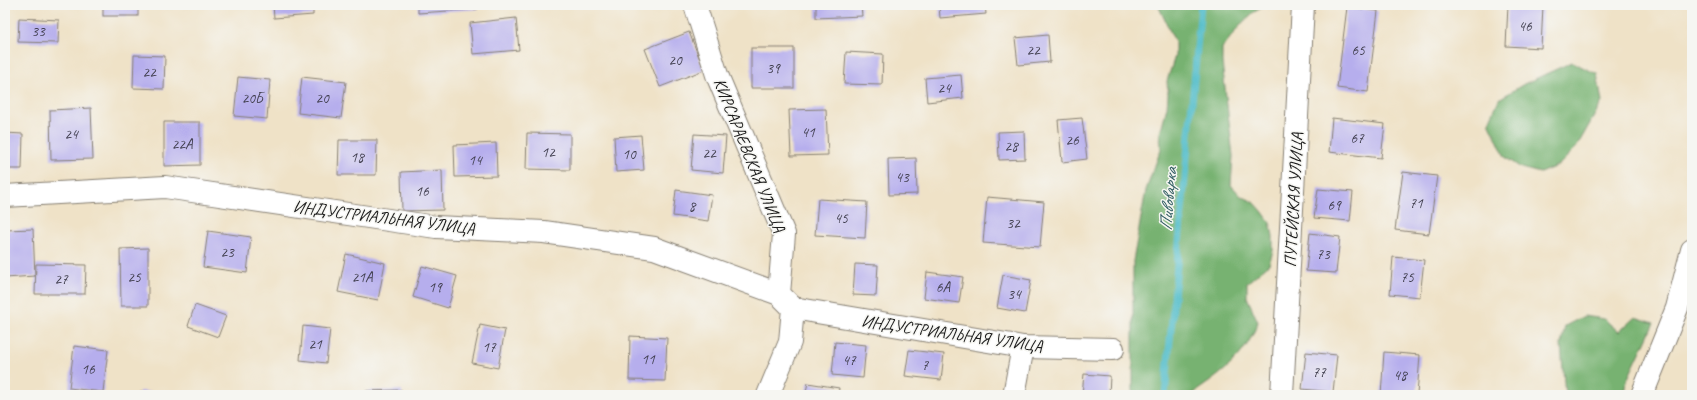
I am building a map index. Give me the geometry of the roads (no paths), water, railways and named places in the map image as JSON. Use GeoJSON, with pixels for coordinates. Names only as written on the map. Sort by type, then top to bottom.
{"type":"FeatureCollection","features":[{"type":"Feature","properties":{"kind":"street","name":"КИРСАРАЕВСКАЯ УЛИЦА"},"geometry":{"type":"LineString","coordinates":[[695,5],[717,75],[784,234],[786,301],[790,342],[768,395]]}},
{"type":"Feature","properties":{"kind":"street","name":"ПУТЕЙСКАЯ УЛИЦА"},"geometry":{"type":"LineString","coordinates":[[1282,395],[1304,5]]}},
{"type":"Feature","properties":{"kind":"street","name":"ИНДУСТРИАЛЬНАЯ УЛИЦА"},"geometry":{"type":"LineString","coordinates":[[5,196],[165,187],[436,227],[544,232],[654,248],[786,301],[1023,347],[1113,349]]}},
{"type":"Feature","properties":{"kind":"street"},"geometry":{"type":"LineString","coordinates":[[1642,395],[1677,308],[1692,250]]}},
{"type":"Feature","properties":{"kind":"street"},"geometry":{"type":"LineString","coordinates":[[1014,395],[1023,347]]}},
{"type":"Feature","properties":{"kind":"waterway","name":"Пивоварка"},"geometry":{"type":"LineString","coordinates":[[1165,395],[1201,5]]}}]}
